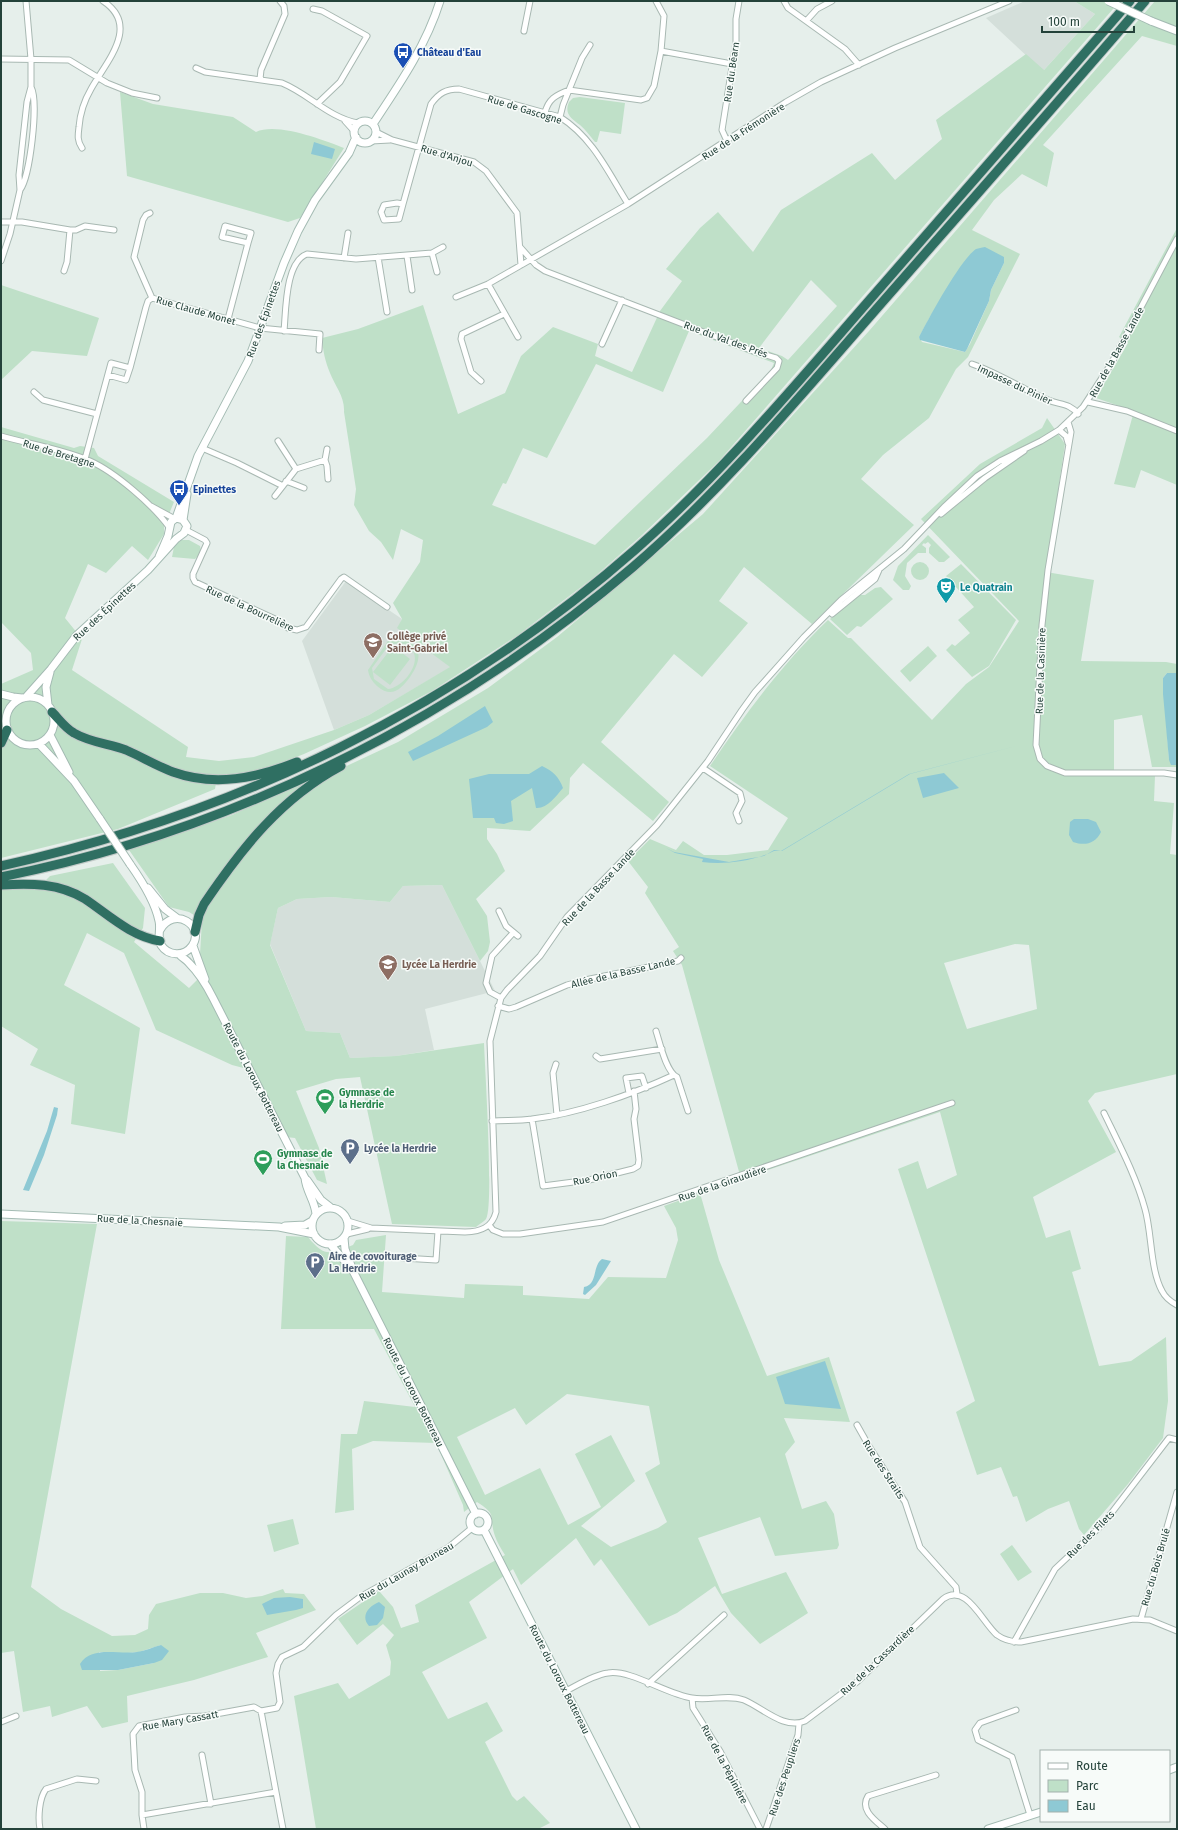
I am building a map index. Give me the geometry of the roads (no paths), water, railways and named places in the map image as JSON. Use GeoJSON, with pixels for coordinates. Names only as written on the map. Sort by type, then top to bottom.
{"type":"FeatureCollection","features":[{"type":"Feature","properties":{"kind":"highway"},"geometry":{"type":"LineString","coordinates":[[1,866],[81,846],[156,824],[244,792],[322,757],[419,705],[499,655],[545,622],[594,584],[671,518],[731,457],[1130,1]]}},
{"type":"Feature","properties":{"kind":"highway"},"geometry":{"type":"LineString","coordinates":[[1,877],[88,856],[191,824],[276,790],[374,744],[443,704],[531,646],[596,597],[677,527],[713,491],[777,422],[1145,1]]}},
{"type":"Feature","properties":{"kind":"highway"},"geometry":{"type":"LineString","coordinates":[[50,709],[66,727],[74,733],[128,751],[174,772],[199,778],[221,780],[246,778],[277,770],[312,756],[322,757]]}},
{"type":"Feature","properties":{"kind":"highway"},"geometry":{"type":"LineString","coordinates":[[1,743],[7,730]]}},
{"type":"Feature","properties":{"kind":"highway"},"geometry":{"type":"LineString","coordinates":[[195,932],[199,915],[206,901],[270,819],[307,786],[368,752],[374,744]]}},
{"type":"Feature","properties":{"kind":"highway"},"geometry":{"type":"LineString","coordinates":[[1,885],[35,884],[61,888],[84,898],[125,928],[149,940],[160,941]]}},
{"type":"Feature","properties":{"kind":"main road"},"geometry":{"type":"LineString","coordinates":[[373,124],[423,44],[440,1]]}},
{"type":"Feature","properties":{"kind":"main road"},"geometry":{"type":"LineString","coordinates":[[1107,1],[1177,31]]}},
{"type":"Feature","properties":{"kind":"main road"},"geometry":{"type":"LineString","coordinates":[[366,121],[373,124],[376,132],[372,141],[363,142],[355,134],[358,124],[366,121]]}},
{"type":"Feature","properties":{"kind":"main road","name":"Rue des Épinettes"},"geometry":{"type":"LineString","coordinates":[[349,153],[355,134]]}},
{"type":"Feature","properties":{"kind":"main road","name":"Rue des Épinettes"},"geometry":{"type":"LineString","coordinates":[[178,519],[194,464],[240,379],[298,231],[315,200],[349,153],[363,142]]}},
{"type":"Feature","properties":{"kind":"main road"},"geometry":{"type":"LineString","coordinates":[[178,519],[186,523],[186,530],[180,535],[174,534],[170,528],[171,522],[178,519]]}},
{"type":"Feature","properties":{"kind":"main road","name":"Rue des Épinettes"},"geometry":{"type":"LineString","coordinates":[[159,557],[170,528]]}},
{"type":"Feature","properties":{"kind":"main road","name":"Rue des Épinettes"},"geometry":{"type":"LineString","coordinates":[[24,698],[52,669],[76,635],[140,578],[180,535]]}},
{"type":"Feature","properties":{"kind":"main road","name":"Rue des Épinettes"},"geometry":{"type":"LineString","coordinates":[[50,709],[46,687],[52,669]]}},
{"type":"Feature","properties":{"kind":"main road"},"geometry":{"type":"LineString","coordinates":[[1,694],[13,697],[39,699],[50,709],[54,725],[50,735],[39,744],[30,746],[19,744],[10,736],[1,708]]}},
{"type":"Feature","properties":{"kind":"main road"},"geometry":{"type":"LineString","coordinates":[[5,719],[10,706],[24,698]]}},
{"type":"Feature","properties":{"kind":"main road"},"geometry":{"type":"LineString","coordinates":[[50,735],[74,781],[138,876],[165,909],[177,918],[188,922],[195,932],[193,946],[198,965],[205,978],[204,982]]}},
{"type":"Feature","properties":{"kind":"main road"},"geometry":{"type":"LineString","coordinates":[[39,744],[74,781]]}},
{"type":"Feature","properties":{"kind":"main road"},"geometry":{"type":"LineString","coordinates":[[138,876],[155,908],[160,930],[160,941],[165,950],[174,954],[179,954],[184,953],[193,946]]}},
{"type":"Feature","properties":{"kind":"main road"},"geometry":{"type":"LineString","coordinates":[[160,930],[167,921],[177,918]]}},
{"type":"Feature","properties":{"kind":"main road"},"geometry":{"type":"LineString","coordinates":[[179,954],[189,962],[204,982]]}},
{"type":"Feature","properties":{"kind":"main road","name":"Route du Loroux Bottereau"},"geometry":{"type":"LineString","coordinates":[[204,982],[305,1178],[315,1204],[316,1214]]}},
{"type":"Feature","properties":{"kind":"main road","name":"Route du Loroux Bottereau"},"geometry":{"type":"LineString","coordinates":[[305,1178],[309,1181],[321,1200],[330,1207]]}},
{"type":"Feature","properties":{"kind":"main road"},"geometry":{"type":"LineString","coordinates":[[279,1227],[305,1225],[312,1221],[320,1210],[330,1207],[343,1213],[348,1221],[345,1236],[335,1244],[320,1242],[314,1234],[312,1221]]}},
{"type":"Feature","properties":{"kind":"main road","name":"Rue de la Chesnaie"},"geometry":{"type":"LineString","coordinates":[[1,1214],[279,1227]]}},
{"type":"Feature","properties":{"kind":"main road"},"geometry":{"type":"LineString","coordinates":[[279,1227],[314,1234]]}},
{"type":"Feature","properties":{"kind":"main road","name":"Route du Loroux Bottereau"},"geometry":{"type":"LineString","coordinates":[[345,1236],[345,1249],[353,1271],[476,1514]]}},
{"type":"Feature","properties":{"kind":"main road","name":"Route du Loroux Bottereau"},"geometry":{"type":"LineString","coordinates":[[330,1244],[339,1252],[353,1271]]}},
{"type":"Feature","properties":{"kind":"main road"},"geometry":{"type":"LineString","coordinates":[[476,1514],[484,1514],[488,1519],[488,1525],[484,1530],[479,1531],[472,1528],[470,1520],[476,1514]]}},
{"type":"Feature","properties":{"kind":"main road","name":"Route du Loroux Bottereau"},"geometry":{"type":"LineString","coordinates":[[484,1530],[636,1829]]}},
{"type":"Feature","properties":{"kind":"main road"},"geometry":{"type":"LineString","coordinates":[[988,1829],[1040,1812]]}},
{"type":"Feature","properties":{"kind":"street"},"geometry":{"type":"LineString","coordinates":[[1,261],[13,222],[20,190],[19,175],[31,87],[31,59],[26,1]]}},
{"type":"Feature","properties":{"kind":"street"},"geometry":{"type":"LineString","coordinates":[[82,148],[78,137],[82,107],[118,44],[121,32],[118,17],[103,1]]}},
{"type":"Feature","properties":{"kind":"street"},"geometry":{"type":"LineString","coordinates":[[260,79],[261,70],[284,18],[285,10],[280,1]]}},
{"type":"Feature","properties":{"kind":"street"},"geometry":{"type":"LineString","coordinates":[[524,31],[530,1]]}},
{"type":"Feature","properties":{"kind":"street"},"geometry":{"type":"LineString","coordinates":[[545,113],[548,103],[552,98],[569,90],[641,100],[647,98],[654,86],[661,51],[664,16],[656,1]]}},
{"type":"Feature","properties":{"kind":"street","name":"Rue du Béarn"},"geometry":{"type":"LineString","coordinates":[[727,141],[722,130],[736,42],[736,19],[739,1]]}},
{"type":"Feature","properties":{"kind":"street"},"geometry":{"type":"LineString","coordinates":[[784,1],[788,8],[807,20],[845,49],[859,65]]}},
{"type":"Feature","properties":{"kind":"street"},"geometry":{"type":"LineString","coordinates":[[807,20],[817,9],[832,1]]}},
{"type":"Feature","properties":{"kind":"street","name":"Rue de la Frémonière"},"geometry":{"type":"LineString","coordinates":[[456,297],[488,284],[628,204],[786,102],[821,82],[1009,1]]}},
{"type":"Feature","properties":{"kind":"street"},"geometry":{"type":"LineString","coordinates":[[314,9],[322,11],[367,36],[340,82],[317,104]]}},
{"type":"Feature","properties":{"kind":"street"},"geometry":{"type":"LineString","coordinates":[[560,117],[563,105],[582,58],[590,45]]}},
{"type":"Feature","properties":{"kind":"street"},"geometry":{"type":"LineString","coordinates":[[661,51],[732,64]]}},
{"type":"Feature","properties":{"kind":"street"},"geometry":{"type":"LineString","coordinates":[[1,59],[70,60],[98,78],[124,90],[157,98]]}},
{"type":"Feature","properties":{"kind":"street"},"geometry":{"type":"LineString","coordinates":[[196,68],[205,72],[260,79],[291,86],[344,120],[358,124]]}},
{"type":"Feature","properties":{"kind":"street","name":"Rue de Gascogne"},"geometry":{"type":"LineString","coordinates":[[420,147],[431,104],[438,95],[449,89],[459,89],[560,117],[586,138],[628,204]]}},
{"type":"Feature","properties":{"kind":"street"},"geometry":{"type":"LineString","coordinates":[[344,120],[355,134]]}},
{"type":"Feature","properties":{"kind":"street","name":"Rue d'Anjou"},"geometry":{"type":"LineString","coordinates":[[376,132],[392,140],[474,162],[486,170],[517,213],[521,265]]}},
{"type":"Feature","properties":{"kind":"street","name":"Rue d'Anjou"},"geometry":{"type":"LineString","coordinates":[[372,141],[392,140]]}},
{"type":"Feature","properties":{"kind":"street"},"geometry":{"type":"LineString","coordinates":[[403,204],[384,205],[381,212],[384,220],[398,219],[403,204],[420,147]]}},
{"type":"Feature","properties":{"kind":"street","name":"Rue Claude Monet"},"geometry":{"type":"LineString","coordinates":[[150,213],[146,215],[143,220],[134,257],[152,298],[260,328],[320,334],[319,350]]}},
{"type":"Feature","properties":{"kind":"street"},"geometry":{"type":"LineString","coordinates":[[1,222],[13,222],[70,230],[85,226],[114,230]]}},
{"type":"Feature","properties":{"kind":"street"},"geometry":{"type":"LineString","coordinates":[[228,319],[251,233],[225,226],[222,237],[248,243]]}},
{"type":"Feature","properties":{"kind":"street"},"geometry":{"type":"LineString","coordinates":[[64,271],[67,262],[70,230]]}},
{"type":"Feature","properties":{"kind":"street"},"geometry":{"type":"LineString","coordinates":[[344,258],[348,233]]}},
{"type":"Feature","properties":{"kind":"street","name":"Rue de la Basse Lande"},"geometry":{"type":"LineString","coordinates":[[489,1226],[496,1212],[490,1041],[501,998],[540,956],[567,917],[657,825],[703,768],[755,692],[804,637],[826,616],[875,580],[880,569],[904,548],[944,506],[977,476],[1000,461],[1059,430],[1078,414],[1088,402],[1111,364],[1177,239]]}},
{"type":"Feature","properties":{"kind":"street"},"geometry":{"type":"LineString","coordinates":[[284,331],[287,289],[294,269],[301,256],[307,254],[344,258],[407,256],[432,254],[443,247]]}},
{"type":"Feature","properties":{"kind":"street"},"geometry":{"type":"LineString","coordinates":[[520,247],[532,259]]}},
{"type":"Feature","properties":{"kind":"street"},"geometry":{"type":"LineString","coordinates":[[432,254],[437,272]]}},
{"type":"Feature","properties":{"kind":"street"},"geometry":{"type":"LineString","coordinates":[[407,256],[412,290]]}},
{"type":"Feature","properties":{"kind":"street"},"geometry":{"type":"LineString","coordinates":[[378,257],[387,312]]}},
{"type":"Feature","properties":{"kind":"street","name":"Rue du Val des Prés"},"geometry":{"type":"LineString","coordinates":[[532,259],[540,268],[753,351],[776,358],[779,361],[777,368],[746,401]]}},
{"type":"Feature","properties":{"kind":"street"},"geometry":{"type":"LineString","coordinates":[[488,284],[518,337]]}},
{"type":"Feature","properties":{"kind":"street"},"geometry":{"type":"LineString","coordinates":[[108,375],[126,380],[146,307],[148,301],[152,298]]}},
{"type":"Feature","properties":{"kind":"street"},"geometry":{"type":"LineString","coordinates":[[602,344],[622,300]]}},
{"type":"Feature","properties":{"kind":"street"},"geometry":{"type":"LineString","coordinates":[[481,381],[471,372],[461,339],[462,334],[504,314]]}},
{"type":"Feature","properties":{"kind":"street"},"geometry":{"type":"LineString","coordinates":[[85,459],[111,363],[130,368]]}},
{"type":"Feature","properties":{"kind":"street","name":"Impasse du Pinier"},"geometry":{"type":"LineString","coordinates":[[972,364],[999,374],[1048,400],[1071,407],[1078,414]]}},
{"type":"Feature","properties":{"kind":"street"},"geometry":{"type":"LineString","coordinates":[[34,392],[43,400],[97,414]]}},
{"type":"Feature","properties":{"kind":"street"},"geometry":{"type":"LineString","coordinates":[[1088,402],[1120,409],[1177,432]]}},
{"type":"Feature","properties":{"kind":"street","name":"Rue de la Casinière"},"geometry":{"type":"LineString","coordinates":[[1068,422],[1071,430],[1048,570],[1042,625],[1036,745],[1040,759],[1047,766],[1066,773],[1164,773],[1177,775]]}},
{"type":"Feature","properties":{"kind":"street"},"geometry":{"type":"LineString","coordinates":[[1059,430],[1066,436],[1068,443]]}},
{"type":"Feature","properties":{"kind":"street","name":"Rue de Bretagne"},"geometry":{"type":"LineString","coordinates":[[1,436],[85,459],[106,470],[151,506],[170,528]]}},
{"type":"Feature","properties":{"kind":"street"},"geometry":{"type":"LineString","coordinates":[[278,441],[296,469]]}},
{"type":"Feature","properties":{"kind":"street"},"geometry":{"type":"LineString","coordinates":[[202,448],[237,463],[283,486]]}},
{"type":"Feature","properties":{"kind":"street"},"geometry":{"type":"LineString","coordinates":[[327,448],[325,460],[328,466],[328,479]]}},
{"type":"Feature","properties":{"kind":"street"},"geometry":{"type":"LineString","coordinates":[[275,496],[296,469],[325,460]]}},
{"type":"Feature","properties":{"kind":"street"},"geometry":{"type":"LineString","coordinates":[[286,481],[304,488]]}},
{"type":"Feature","properties":{"kind":"street","name":"Rue de Bretagne"},"geometry":{"type":"LineString","coordinates":[[151,506],[178,519]]}},
{"type":"Feature","properties":{"kind":"street","name":"Rue de la Bourrelière"},"geometry":{"type":"LineString","coordinates":[[186,530],[205,540],[207,543],[207,546],[193,574],[195,582],[275,619],[288,628],[297,630],[306,627],[344,577],[387,607]]}},
{"type":"Feature","properties":{"kind":"street"},"geometry":{"type":"LineString","coordinates":[[703,768],[740,793],[742,801],[736,813],[739,821]]}},
{"type":"Feature","properties":{"kind":"street"},"geometry":{"type":"LineString","coordinates":[[499,912],[506,926],[516,934],[492,956],[486,983],[490,992],[501,998]]}},
{"type":"Feature","properties":{"kind":"street","name":"Allée de la Basse Lande"},"geometry":{"type":"LineString","coordinates":[[498,1006],[509,1009],[573,983],[678,961],[681,958]]}},
{"type":"Feature","properties":{"kind":"street"},"geometry":{"type":"LineString","coordinates":[[656,1031],[668,1067],[674,1076],[677,1077],[688,1111]]}},
{"type":"Feature","properties":{"kind":"street"},"geometry":{"type":"LineString","coordinates":[[596,1056],[600,1059],[662,1049]]}},
{"type":"Feature","properties":{"kind":"street"},"geometry":{"type":"LineString","coordinates":[[556,1064],[553,1073],[557,1115]]}},
{"type":"Feature","properties":{"kind":"street"},"geometry":{"type":"LineString","coordinates":[[631,1092],[626,1078],[642,1076],[646,1088]]}},
{"type":"Feature","properties":{"kind":"street"},"geometry":{"type":"LineString","coordinates":[[492,1121],[532,1119],[557,1115],[646,1088],[674,1076]]}},
{"type":"Feature","properties":{"kind":"street","name":"Rue Orion"},"geometry":{"type":"LineString","coordinates":[[532,1119],[543,1186],[589,1180],[633,1169],[638,1166],[639,1160],[634,1119],[636,1109],[631,1092]]}},
{"type":"Feature","properties":{"kind":"street","name":"Rue de la Giraudière"},"geometry":{"type":"LineString","coordinates":[[489,1226],[497,1232],[503,1234],[541,1231],[603,1222],[651,1207],[952,1103]]}},
{"type":"Feature","properties":{"kind":"street"},"geometry":{"type":"LineString","coordinates":[[1104,1113],[1132,1171],[1145,1209],[1157,1277],[1161,1290],[1167,1298],[1177,1305]]}},
{"type":"Feature","properties":{"kind":"street"},"geometry":{"type":"LineString","coordinates":[[348,1221],[350,1223],[371,1228],[438,1231],[476,1232],[489,1226]]}},
{"type":"Feature","properties":{"kind":"street"},"geometry":{"type":"LineString","coordinates":[[345,1236],[371,1228]]}},
{"type":"Feature","properties":{"kind":"street"},"geometry":{"type":"LineString","coordinates":[[403,1258],[436,1260],[438,1231]]}},
{"type":"Feature","properties":{"kind":"street","name":"Rue des Straits"},"geometry":{"type":"LineString","coordinates":[[857,1425],[905,1502],[920,1547],[956,1587],[957,1594]]}},
{"type":"Feature","properties":{"kind":"street","name":"Rue des Filets"},"geometry":{"type":"LineString","coordinates":[[1014,1642],[1023,1623],[1055,1569],[1103,1524],[1169,1438],[1177,1440]]}},
{"type":"Feature","properties":{"kind":"street","name":"Rue du Bois Brulé"},"geometry":{"type":"LineString","coordinates":[[1141,1619],[1177,1492]]}},
{"type":"Feature","properties":{"kind":"street","name":"Rue du Launay Bruneau"},"geometry":{"type":"LineString","coordinates":[[282,1657],[303,1647],[336,1616],[360,1597],[448,1547],[472,1528]]}},
{"type":"Feature","properties":{"kind":"street"},"geometry":{"type":"LineString","coordinates":[[957,1594],[964,1597],[996,1634],[1005,1640],[1014,1642],[1141,1619],[1150,1620],[1177,1631]]}},
{"type":"Feature","properties":{"kind":"street","name":"Rue de la Cassardière"},"geometry":{"type":"LineString","coordinates":[[799,1724],[857,1682],[943,1599],[947,1596],[957,1594]]}},
{"type":"Feature","properties":{"kind":"street"},"geometry":{"type":"LineString","coordinates":[[648,1684],[724,1615]]}},
{"type":"Feature","properties":{"kind":"street","name":"Rue Mary Cassatt"},"geometry":{"type":"LineString","coordinates":[[144,1829],[142,1815],[142,1792],[134,1770],[134,1734],[139,1726],[185,1717],[205,1716],[254,1707],[261,1711],[277,1708],[280,1705],[276,1673],[278,1664],[282,1657]]}},
{"type":"Feature","properties":{"kind":"street"},"geometry":{"type":"LineString","coordinates":[[566,1690],[609,1672],[628,1675],[648,1684],[692,1698],[732,1697],[743,1700],[787,1722],[799,1724]]}},
{"type":"Feature","properties":{"kind":"street","name":"Rue de la Pépinière"},"geometry":{"type":"LineString","coordinates":[[692,1698],[693,1708],[720,1751],[760,1829]]}},
{"type":"Feature","properties":{"kind":"street"},"geometry":{"type":"LineString","coordinates":[[1016,1710],[980,1724],[975,1730],[978,1740],[1012,1757],[1030,1815]]}},
{"type":"Feature","properties":{"kind":"street"},"geometry":{"type":"LineString","coordinates":[[261,1711],[283,1829]]}},
{"type":"Feature","properties":{"kind":"street"},"geometry":{"type":"LineString","coordinates":[[1,1722],[16,1716]]}},
{"type":"Feature","properties":{"kind":"street","name":"Rue des Peupliers"},"geometry":{"type":"LineString","coordinates":[[766,1829],[798,1735],[799,1724]]}},
{"type":"Feature","properties":{"kind":"street"},"geometry":{"type":"LineString","coordinates":[[202,1755],[210,1804]]}},
{"type":"Feature","properties":{"kind":"street"},"geometry":{"type":"LineString","coordinates":[[885,1829],[869,1815],[865,1804],[868,1796],[936,1774]]}},
{"type":"Feature","properties":{"kind":"street"},"geometry":{"type":"LineString","coordinates":[[40,1829],[38,1818],[39,1811],[46,1789],[77,1779],[96,1781]]}},
{"type":"Feature","properties":{"kind":"street"},"geometry":{"type":"LineString","coordinates":[[142,1815],[276,1792]]}},
{"type":"Feature","properties":{"kind":"water"},"geometry":{"type":"Polygon","coordinates":[[[314,142],[335,149],[332,159],[311,154],[314,142]]]}},
{"type":"Feature","properties":{"kind":"water"},"geometry":{"type":"Polygon","coordinates":[[[985,247],[1004,257],[1004,263],[991,290],[989,301],[965,352],[920,340],[919,337],[945,290],[962,265],[969,255],[976,249],[985,247]]]}},
{"type":"Feature","properties":{"kind":"water"},"geometry":{"type":"Polygon","coordinates":[[[1167,673],[1177,673],[1176,765],[1171,765],[1169,760],[1163,694],[1163,678],[1167,673]]]}},
{"type":"Feature","properties":{"kind":"water"},"geometry":{"type":"Polygon","coordinates":[[[485,706],[493,722],[487,727],[413,761],[408,752],[438,736],[485,706]]]}},
{"type":"Feature","properties":{"kind":"water"},"geometry":{"type":"Polygon","coordinates":[[[1031,742],[910,774],[781,851],[909,774],[1031,742]]]}},
{"type":"Feature","properties":{"kind":"water"},"geometry":{"type":"Polygon","coordinates":[[[542,766],[555,775],[563,788],[548,804],[540,808],[536,808],[532,788],[511,801],[513,821],[504,824],[496,823],[494,818],[473,818],[469,779],[489,774],[529,774],[542,766]]]}},
{"type":"Feature","properties":{"kind":"water"},"geometry":{"type":"Polygon","coordinates":[[[944,773],[959,788],[923,798],[917,778],[944,773]]]}},
{"type":"Feature","properties":{"kind":"water"},"geometry":{"type":"Polygon","coordinates":[[[1074,819],[1088,819],[1096,822],[1101,832],[1099,836],[1086,844],[1073,842],[1069,835],[1070,822],[1074,819]]]}},
{"type":"Feature","properties":{"kind":"water"},"geometry":{"type":"Polygon","coordinates":[[[666,848],[674,852],[729,862],[759,857],[748,860],[720,863],[711,863],[702,862],[703,859],[675,853],[666,848]]]}},
{"type":"Feature","properties":{"kind":"water"},"geometry":{"type":"Polygon","coordinates":[[[54,1107],[58,1108],[57,1115],[44,1155],[29,1191],[23,1190],[47,1131],[54,1107]]]}},
{"type":"Feature","properties":{"kind":"water"},"geometry":{"type":"Polygon","coordinates":[[[602,1259],[611,1261],[596,1285],[585,1295],[583,1294],[584,1287],[591,1283],[597,1266],[602,1259]]]}},
{"type":"Feature","properties":{"kind":"water"},"geometry":{"type":"Polygon","coordinates":[[[825,1361],[841,1409],[785,1404],[776,1377],[825,1361]]]}},
{"type":"Feature","properties":{"kind":"water"},"geometry":{"type":"Polygon","coordinates":[[[290,1597],[303,1599],[303,1608],[267,1615],[262,1604],[274,1598],[290,1597]]]}},
{"type":"Feature","properties":{"kind":"water"},"geometry":{"type":"Polygon","coordinates":[[[379,1602],[385,1607],[383,1618],[377,1625],[369,1626],[365,1619],[367,1612],[372,1606],[379,1602]]]}},
{"type":"Feature","properties":{"kind":"water"},"geometry":{"type":"Polygon","coordinates":[[[161,1645],[169,1651],[162,1660],[154,1663],[118,1670],[82,1670],[80,1664],[85,1658],[98,1653],[130,1653],[143,1651],[161,1645]]]}},
{"type":"Feature","properties":{"kind":"place","name":"Château d'Eau"},"geometry":{"type":"Point","coordinates":[403,69]}},
{"type":"Feature","properties":{"kind":"place","name":"Epinettes"},"geometry":{"type":"Point","coordinates":[179,506]}},
{"type":"Feature","properties":{"kind":"place","name":"Le Quatrain"},"geometry":{"type":"Point","coordinates":[946,604]}},
{"type":"Feature","properties":{"kind":"place","name":"Collège privé Saint-Gabriel"},"geometry":{"type":"Point","coordinates":[373,659]}},
{"type":"Feature","properties":{"kind":"place","name":"Lycée La Herdrie"},"geometry":{"type":"Point","coordinates":[388,981]}},
{"type":"Feature","properties":{"kind":"place","name":"Gymnase de la Herdrie"},"geometry":{"type":"Point","coordinates":[325,1115]}},
{"type":"Feature","properties":{"kind":"place","name":"Lycée la Herdrie"},"geometry":{"type":"Point","coordinates":[350,1165]}},
{"type":"Feature","properties":{"kind":"place","name":"Gymnase de la Chesnaie"},"geometry":{"type":"Point","coordinates":[263,1176]}},
{"type":"Feature","properties":{"kind":"place","name":"Aire de covoiturage La Herdrie"},"geometry":{"type":"Point","coordinates":[315,1279]}}]}
